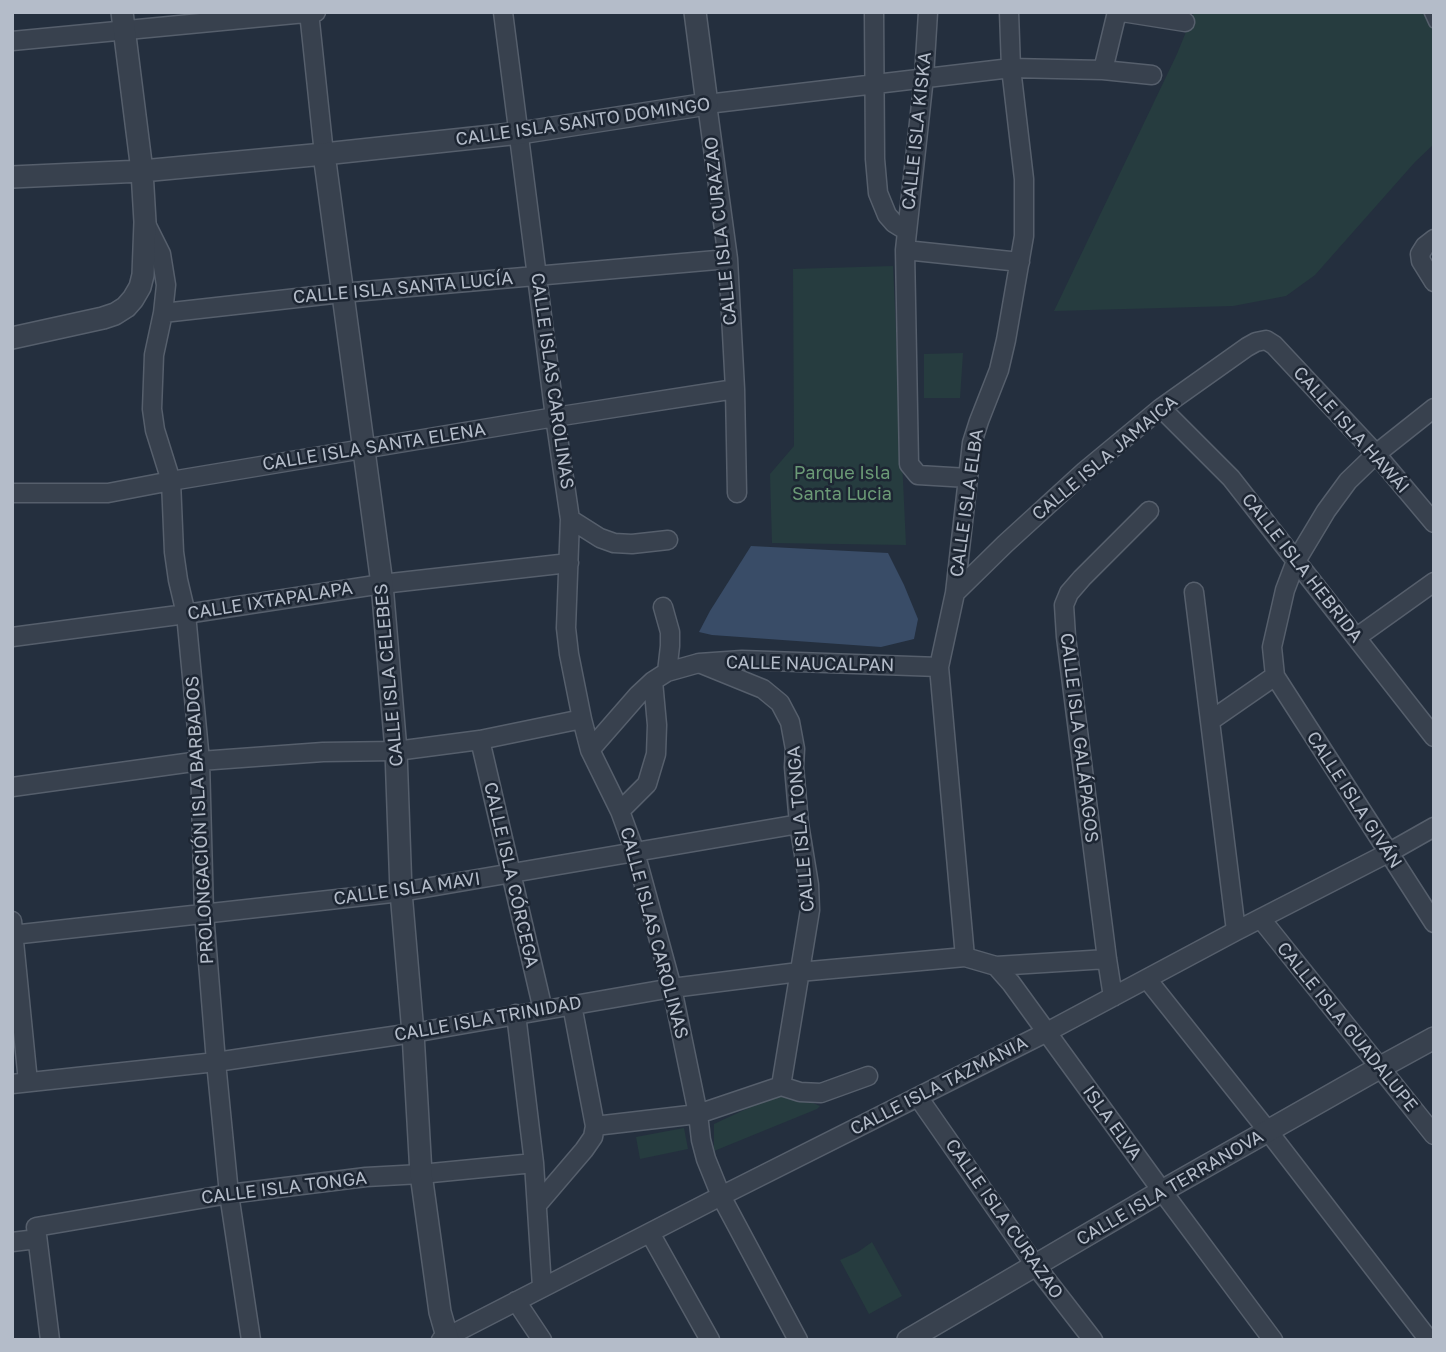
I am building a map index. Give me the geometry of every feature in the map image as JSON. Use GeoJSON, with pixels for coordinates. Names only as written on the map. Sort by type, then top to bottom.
{"type":"FeatureCollection","features":[{"type":"Feature","properties":{"kind":"street"},"geometry":{"type":"LineString","coordinates":[[12,41],[123,21],[316,12]]}},
{"type":"Feature","properties":{"kind":"street","name":"CALLE ISLAS CAROLINAS"},"geometry":{"type":"LineString","coordinates":[[503,12],[570,519],[566,628],[582,719],[590,750],[620,811],[635,852],[672,988],[706,1159],[721,1196],[798,1340]]}},
{"type":"Feature","properties":{"kind":"street","name":"CALLE ISLA CURAZAO"},"geometry":{"type":"LineString","coordinates":[[695,12],[728,259],[737,493]]}},
{"type":"Feature","properties":{"kind":"street"},"geometry":{"type":"LineString","coordinates":[[874,12],[875,159],[878,193],[887,215],[907,232]]}},
{"type":"Feature","properties":{"kind":"street","name":"CALLE ISLA KISKA"},"geometry":{"type":"LineString","coordinates":[[929,12],[905,250],[908,464],[918,475],[968,478]]}},
{"type":"Feature","properties":{"kind":"street"},"geometry":{"type":"LineString","coordinates":[[1103,70],[1120,12],[1185,22]]}},
{"type":"Feature","properties":{"kind":"street","name":"CALLE ISLA CELEBES"},"geometry":{"type":"LineString","coordinates":[[309,13],[341,293],[382,584],[396,751],[401,891],[421,1174],[440,1312],[441,1339]]}},
{"type":"Feature","properties":{"kind":"street","name":"CALLE ISLA ELBA"},"geometry":{"type":"LineString","coordinates":[[965,957],[939,667],[955,593],[972,443],[999,370],[1024,236],[1024,179],[1011,68],[1012,13]]}},
{"type":"Feature","properties":{"kind":"street"},"geometry":{"type":"LineString","coordinates":[[12,338],[115,314],[134,299],[140,287],[145,222],[142,171],[123,21]]}},
{"type":"Feature","properties":{"kind":"street","name":"CALLE ISLA SANTO DOMINGO"},"geometry":{"type":"LineString","coordinates":[[12,177],[142,171],[520,133],[707,104],[1011,68],[1103,70],[1152,75]]}},
{"type":"Feature","properties":{"kind":"street","name":"PROLONGACIÓN ISLA BARBADOS"},"geometry":{"type":"LineString","coordinates":[[145,222],[160,254],[166,285],[154,355],[152,409],[155,430],[171,481],[174,552],[186,614],[200,761],[204,914],[216,1062],[229,1194],[251,1340]]}},
{"type":"Feature","properties":{"kind":"street"},"geometry":{"type":"LineString","coordinates":[[1434,239],[1420,254],[1421,261],[1434,282]]}},
{"type":"Feature","properties":{"kind":"street"},"geometry":{"type":"LineString","coordinates":[[905,250],[1020,262]]}},
{"type":"Feature","properties":{"kind":"street","name":"CALLE ISLA SANTA LUCÍA"},"geometry":{"type":"LineString","coordinates":[[163,313],[341,293],[728,259]]}},
{"type":"Feature","properties":{"kind":"street","name":"CALLE ISLA JAMAICA"},"geometry":{"type":"LineString","coordinates":[[955,593],[1085,471],[1161,408],[1247,347],[1266,340]]}},
{"type":"Feature","properties":{"kind":"street","name":"CALLE ISLA HAWÁI"},"geometry":{"type":"LineString","coordinates":[[1266,340],[1274,345],[1376,454],[1434,523]]}},
{"type":"Feature","properties":{"kind":"street","name":"CALLE ISLA SANTA ELENA"},"geometry":{"type":"LineString","coordinates":[[12,493],[108,494],[362,449],[735,389]]}},
{"type":"Feature","properties":{"kind":"street","name":"CALLE ISLA HEBRIDA"},"geometry":{"type":"LineString","coordinates":[[1161,408],[1231,478],[1434,737]]}},
{"type":"Feature","properties":{"kind":"street"},"geometry":{"type":"LineString","coordinates":[[1210,721],[1275,676],[1272,647],[1285,590],[1296,561],[1340,491],[1376,454],[1434,408]]}},
{"type":"Feature","properties":{"kind":"street","name":"CALLE ISLA GALÁPAGOS"},"geometry":{"type":"LineString","coordinates":[[1113,997],[1064,605],[1069,593],[1082,578],[1149,511]]}},
{"type":"Feature","properties":{"kind":"street"},"geometry":{"type":"LineString","coordinates":[[570,519],[600,538],[614,543],[668,540]]}},
{"type":"Feature","properties":{"kind":"street","name":"CALLE IXTAPALAPA"},"geometry":{"type":"LineString","coordinates":[[12,637],[382,584],[569,564]]}},
{"type":"Feature","properties":{"kind":"street"},"geometry":{"type":"LineString","coordinates":[[1357,638],[1434,582]]}},
{"type":"Feature","properties":{"kind":"street"},"geometry":{"type":"LineString","coordinates":[[1194,592],[1236,931]]}},
{"type":"Feature","properties":{"kind":"street"},"geometry":{"type":"LineString","coordinates":[[620,811],[647,784],[656,754],[660,676],[670,646],[670,632],[663,607]]}},
{"type":"Feature","properties":{"kind":"street","name":"CALLE NAUCALPAN"},"geometry":{"type":"LineString","coordinates":[[590,750],[638,695],[660,676],[699,663],[742,660],[939,667]]}},
{"type":"Feature","properties":{"kind":"street","name":"CALLE ISLA TONGA"},"geometry":{"type":"LineString","coordinates":[[699,663],[763,689],[780,703],[790,722],[795,749],[799,824],[809,885],[810,910],[781,1086]]}},
{"type":"Feature","properties":{"kind":"street","name":"CALLE ISLA GIVÁN"},"geometry":{"type":"LineString","coordinates":[[1275,676],[1434,923]]}},
{"type":"Feature","properties":{"kind":"street"},"geometry":{"type":"LineString","coordinates":[[12,787],[200,761],[323,752],[396,751],[480,740],[582,719]]}},
{"type":"Feature","properties":{"kind":"street","name":"CALLE ISLA CÓRCEGA"},"geometry":{"type":"LineString","coordinates":[[480,740],[543,1010]]}},
{"type":"Feature","properties":{"kind":"street","name":"CALLE ISLA MAVI"},"geometry":{"type":"LineString","coordinates":[[13,930],[204,914],[401,891],[799,824]]}},
{"type":"Feature","properties":{"kind":"street","name":"CALLE ISLA TAZMANIA"},"geometry":{"type":"LineString","coordinates":[[441,1339],[1047,1032],[1434,827]]}},
{"type":"Feature","properties":{"kind":"street","name":"CALLE ISLA GUADALUPE"},"geometry":{"type":"LineString","coordinates":[[1261,919],[1434,1135]]}},
{"type":"Feature","properties":{"kind":"street"},"geometry":{"type":"LineString","coordinates":[[13,930],[20,1083]]}},
{"type":"Feature","properties":{"kind":"street"},"geometry":{"type":"LineString","coordinates":[[965,957],[996,966],[1107,959]]}},
{"type":"Feature","properties":{"kind":"street","name":"CALLE ISLA TRINIDAD"},"geometry":{"type":"LineString","coordinates":[[20,1083],[216,1062],[413,1033],[672,988],[799,972],[965,957]]}},
{"type":"Feature","properties":{"kind":"street","name":"ISLA ELVA"},"geometry":{"type":"LineString","coordinates":[[996,966],[1012,983],[1273,1340]]}},
{"type":"Feature","properties":{"kind":"street"},"geometry":{"type":"LineString","coordinates":[[1147,979],[1429,1340]]}},
{"type":"Feature","properties":{"kind":"street"},"geometry":{"type":"LineString","coordinates":[[537,1205],[584,1150],[593,1137],[595,1126],[572,1005]]}},
{"type":"Feature","properties":{"kind":"street"},"geometry":{"type":"LineString","coordinates":[[516,1014],[534,1163],[542,1287]]}},
{"type":"Feature","properties":{"kind":"street","name":"CALLE ISLA TERRANOVA"},"geometry":{"type":"LineString","coordinates":[[908,1340],[1162,1191],[1434,1038]]}},
{"type":"Feature","properties":{"kind":"street"},"geometry":{"type":"LineString","coordinates":[[595,1126],[698,1114],[781,1086],[800,1092],[821,1093],[868,1076]]}},
{"type":"Feature","properties":{"kind":"street","name":"CALLE ISLA CURAZAO"},"geometry":{"type":"LineString","coordinates":[[918,1097],[1035,1265],[1093,1340]]}},
{"type":"Feature","properties":{"kind":"street","name":"CALLE ISLA TONGA"},"geometry":{"type":"LineString","coordinates":[[12,1242],[36,1233],[229,1194],[366,1177],[534,1163]]}},
{"type":"Feature","properties":{"kind":"street"},"geometry":{"type":"LineString","coordinates":[[36,1233],[50,1340]]}},
{"type":"Feature","properties":{"kind":"street"},"geometry":{"type":"LineString","coordinates":[[650,1233],[710,1340]]}},
{"type":"Feature","properties":{"kind":"street"},"geometry":{"type":"LineString","coordinates":[[516,1301],[542,1340]]}},
{"type":"Feature","properties":{"kind":"lane"},"geometry":{"type":"LineString","coordinates":[[1429,12],[1434,23]]}},
{"type":"Feature","properties":{"kind":"green space"},"geometry":{"type":"Polygon","coordinates":[[[1194,12],[1434,12],[1434,144],[1315,275],[1286,296],[1233,306],[1054,311],[1177,54],[1194,12]]]}},
{"type":"Feature","properties":{"kind":"green space","name":"Parque Isla Santa Lucia"},"geometry":{"type":"Polygon","coordinates":[[[893,266],[906,545],[772,543],[770,474],[794,446],[793,269],[893,266]]]}},
{"type":"Feature","properties":{"kind":"green space"},"geometry":{"type":"Polygon","coordinates":[[[963,353],[960,398],[924,398],[924,354],[963,353]]]}},
{"type":"Feature","properties":{"kind":"green space"},"geometry":{"type":"Polygon","coordinates":[[[785,1091],[820,1106],[714,1151],[714,1124],[785,1091]]]}},
{"type":"Feature","properties":{"kind":"green space"},"geometry":{"type":"Polygon","coordinates":[[[684,1128],[688,1149],[640,1159],[636,1137],[684,1128]]]}},
{"type":"Feature","properties":{"kind":"green space"},"geometry":{"type":"Polygon","coordinates":[[[872,1242],[902,1296],[869,1314],[840,1260],[872,1242]]]}},
{"type":"Feature","properties":{"kind":"water"},"geometry":{"type":"Polygon","coordinates":[[[751,546],[888,553],[918,619],[914,639],[881,647],[699,632],[751,546]]]}}]}
